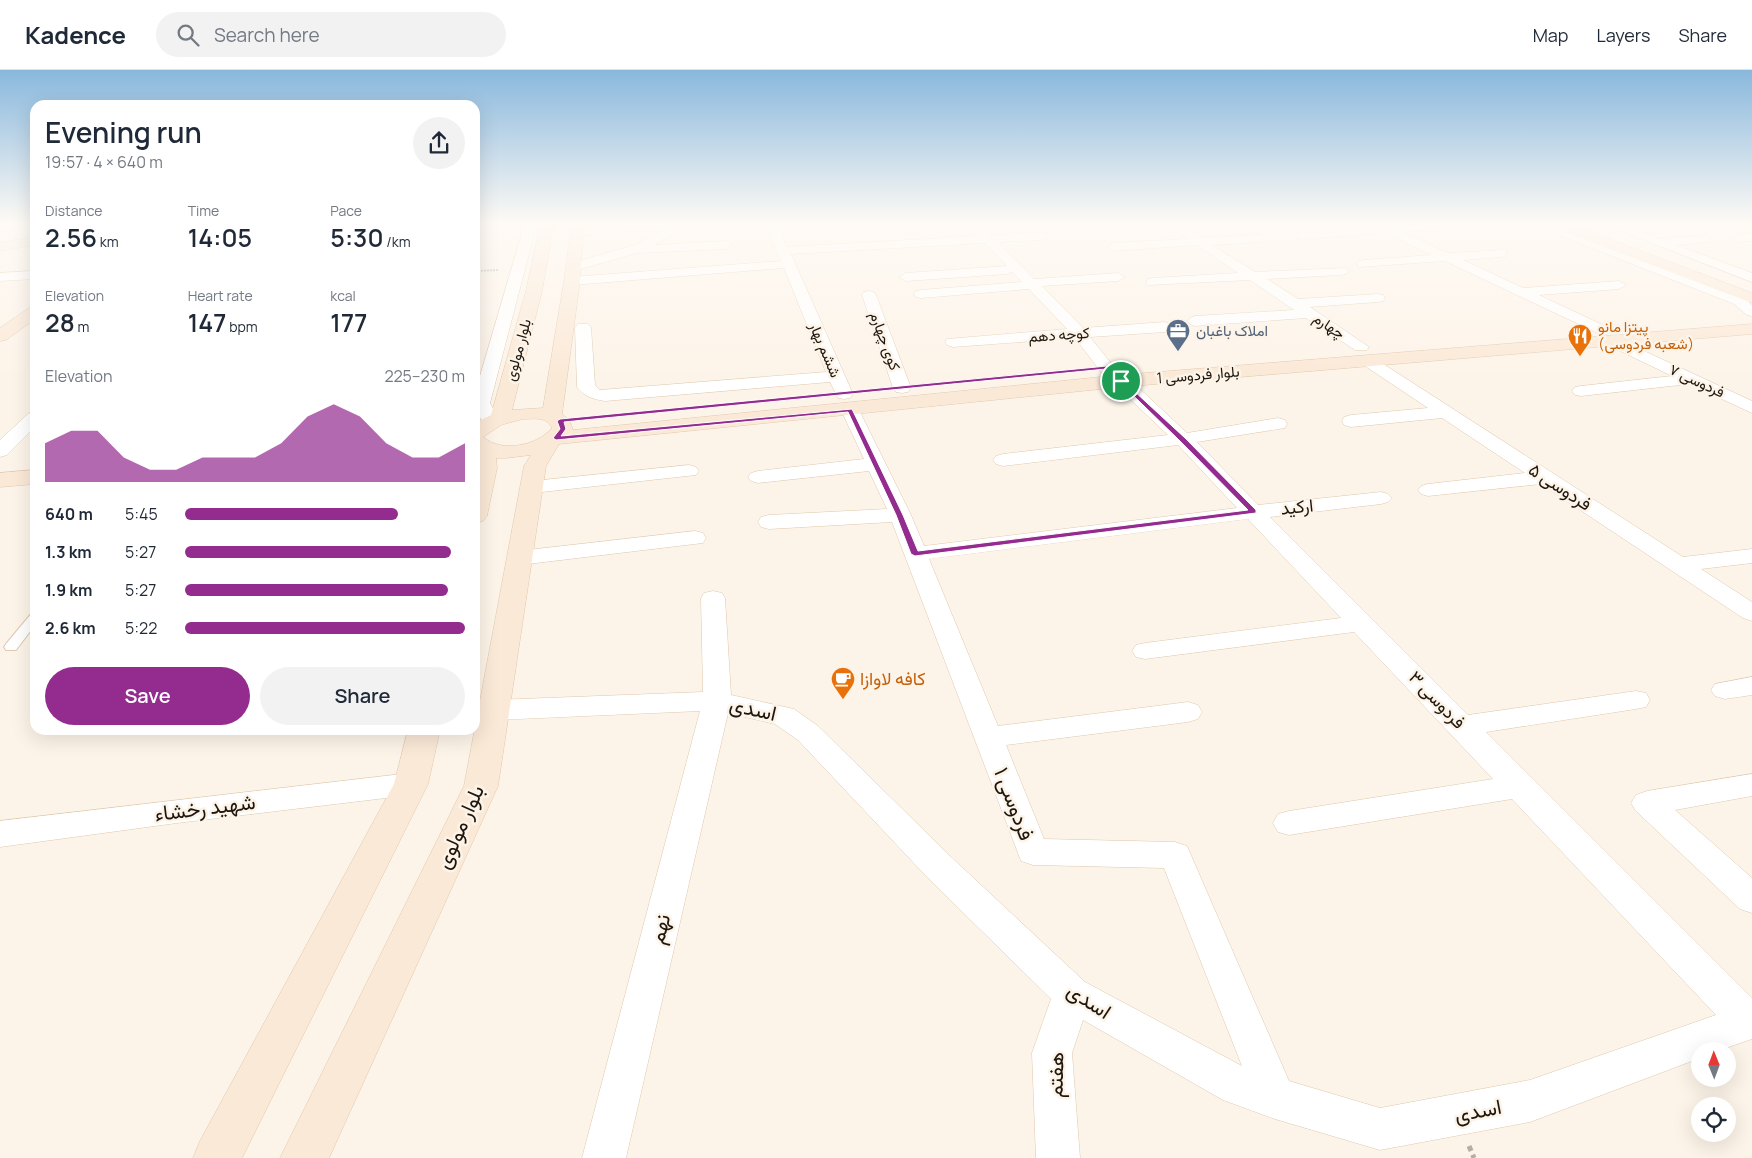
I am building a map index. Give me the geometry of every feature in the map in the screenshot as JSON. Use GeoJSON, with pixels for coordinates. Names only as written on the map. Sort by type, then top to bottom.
{"type":"FeatureCollection","features":[{"type":"Feature","properties":{"kind":"main road","name":"بلوار مولوی"},"geometry":{"type":"LineString","coordinates":[[480,494],[486,468],[482,434],[534,291],[538,274]]}},
{"type":"Feature","properties":{"kind":"main road","name":"بلوار مولوی"},"geometry":{"type":"LineString","coordinates":[[304,1158],[481,786],[535,466],[554,429],[573,274]]}},
{"type":"Feature","properties":{"kind":"main road"},"geometry":{"type":"LineString","coordinates":[[1680,274],[1748,301]]}},
{"type":"Feature","properties":{"kind":"main road"},"geometry":{"type":"LineString","coordinates":[[1710,274],[1752,290]]}},
{"type":"Feature","properties":{"kind":"main road","name":"بلوار فردوسی 1"},"geometry":{"type":"LineString","coordinates":[[1608,336],[1686,323],[1752,319]]}},
{"type":"Feature","properties":{"kind":"main road"},"geometry":{"type":"LineString","coordinates":[[0,336],[27,322]]}},
{"type":"Feature","properties":{"kind":"main road"},"geometry":{"type":"LineString","coordinates":[[1686,323],[1712,329],[1711,333]]}},
{"type":"Feature","properties":{"kind":"main road","name":"بلوار فردوسی 1"},"geometry":{"type":"LineString","coordinates":[[847,402],[902,388],[1114,374],[1608,336],[1711,333],[1752,329]]}},
{"type":"Feature","properties":{"kind":"main road","name":"بلوار فردوسی 1"},"geometry":{"type":"LineString","coordinates":[[554,429],[847,402],[1114,374]]}},
{"type":"Feature","properties":{"kind":"main road"},"geometry":{"type":"LineString","coordinates":[[482,434],[522,414],[554,429]]}},
{"type":"Feature","properties":{"kind":"main road"},"geometry":{"type":"LineString","coordinates":[[482,434],[515,451],[554,429]]}},
{"type":"Feature","properties":{"kind":"main road"},"geometry":{"type":"LineString","coordinates":[[0,460],[30,458]]}},
{"type":"Feature","properties":{"kind":"main road"},"geometry":{"type":"LineString","coordinates":[[0,480],[30,477]]}},
{"type":"Feature","properties":{"kind":"main road"},"geometry":{"type":"LineString","coordinates":[[217,1158],[411,784],[423,735]]}},
{"type":"Feature","properties":{"kind":"street"},"geometry":{"type":"LineString","coordinates":[[482,434],[481,403],[517,274]]}},
{"type":"Feature","properties":{"kind":"street","name":"ششم بهار"},"geometry":{"type":"LineString","coordinates":[[792,274],[847,402]]}},
{"type":"Feature","properties":{"kind":"street"},"geometry":{"type":"LineString","coordinates":[[906,276],[941,274]]}},
{"type":"Feature","properties":{"kind":"street","name":"فردوسی ۳"},"geometry":{"type":"LineString","coordinates":[[1021,274],[1079,333],[1114,374],[1183,439],[1750,1021]]}},
{"type":"Feature","properties":{"kind":"street","name":"چهارم"},"geometry":{"type":"LineString","coordinates":[[1249,274],[1309,313],[1364,354]]}},
{"type":"Feature","properties":{"kind":"street"},"geometry":{"type":"LineString","coordinates":[[1154,282],[1292,274]]}},
{"type":"Feature","properties":{"kind":"street","name":"فردوسی ۷"},"geometry":{"type":"LineString","coordinates":[[1483,274],[1752,408]]}},
{"type":"Feature","properties":{"kind":"street"},"geometry":{"type":"LineString","coordinates":[[1673,274],[1748,301],[1752,312]]}},
{"type":"Feature","properties":{"kind":"street"},"geometry":{"type":"LineString","coordinates":[[0,277],[30,275]]}},
{"type":"Feature","properties":{"kind":"street"},"geometry":{"type":"LineString","coordinates":[[921,294],[1118,277]]}},
{"type":"Feature","properties":{"kind":"street"},"geometry":{"type":"LineString","coordinates":[[1522,292],[1619,285]]}},
{"type":"Feature","properties":{"kind":"street","name":"کوی چهارم"},"geometry":{"type":"LineString","coordinates":[[869,295],[902,388]]}},
{"type":"Feature","properties":{"kind":"street"},"geometry":{"type":"LineString","coordinates":[[1296,304],[1378,298]]}},
{"type":"Feature","properties":{"kind":"street"},"geometry":{"type":"LineString","coordinates":[[1195,321],[1309,313]]}},
{"type":"Feature","properties":{"kind":"street"},"geometry":{"type":"LineString","coordinates":[[583,327],[586,387],[594,394],[606,396],[836,376]]}},
{"type":"Feature","properties":{"kind":"street","name":"کوچه دهم"},"geometry":{"type":"LineString","coordinates":[[952,342],[1165,327]]}},
{"type":"Feature","properties":{"kind":"street","name":"فردوسی ۵"},"geometry":{"type":"LineString","coordinates":[[1364,354],[1445,412],[1752,613]]}},
{"type":"Feature","properties":{"kind":"street"},"geometry":{"type":"LineString","coordinates":[[1581,390],[1691,379]]}},
{"type":"Feature","properties":{"kind":"street","name":"فردوسی ۱"},"geometry":{"type":"LineString","coordinates":[[847,402],[874,464],[900,515],[1032,852],[1174,855],[1276,1098]]}},
{"type":"Feature","properties":{"kind":"street"},"geometry":{"type":"LineString","coordinates":[[1351,420],[1445,412]]}},
{"type":"Feature","properties":{"kind":"street"},"geometry":{"type":"LineString","coordinates":[[0,451],[30,422]]}},
{"type":"Feature","properties":{"kind":"street"},"geometry":{"type":"LineString","coordinates":[[1003,460],[1183,439],[1278,424]]}},
{"type":"Feature","properties":{"kind":"street"},"geometry":{"type":"LineString","coordinates":[[758,477],[874,464]]}},
{"type":"Feature","properties":{"kind":"street"},"geometry":{"type":"LineString","coordinates":[[533,486],[689,471]]}},
{"type":"Feature","properties":{"kind":"street"},"geometry":{"type":"LineString","coordinates":[[1428,490],[1546,477]]}},
{"type":"Feature","properties":{"kind":"street","name":"ارکید"},"geometry":{"type":"LineString","coordinates":[[915,554],[1381,498]]}},
{"type":"Feature","properties":{"kind":"street"},"geometry":{"type":"LineString","coordinates":[[769,522],[900,515]]}},
{"type":"Feature","properties":{"kind":"street"},"geometry":{"type":"LineString","coordinates":[[518,558],[695,538]]}},
{"type":"Feature","properties":{"kind":"street"},"geometry":{"type":"LineString","coordinates":[[1680,565],[1752,556]]}},
{"type":"Feature","properties":{"kind":"street","name":"نهم"},"geometry":{"type":"LineString","coordinates":[[604,1158],[717,701],[713,598]]}},
{"type":"Feature","properties":{"kind":"street"},"geometry":{"type":"LineString","coordinates":[[1145,651],[1362,623]]}},
{"type":"Feature","properties":{"kind":"street"},"geometry":{"type":"LineString","coordinates":[[1725,690],[1752,686]]}},
{"type":"Feature","properties":{"kind":"street"},"geometry":{"type":"LineString","coordinates":[[1461,726],[1636,700]]}},
{"type":"Feature","properties":{"kind":"street","name":"اسدی"},"geometry":{"type":"LineString","coordinates":[[494,710],[717,701],[784,716],[808,733],[939,867],[1072,994],[1238,1086],[1380,1129],[1530,1101],[1750,1021]]}},
{"type":"Feature","properties":{"kind":"street"},"geometry":{"type":"LineString","coordinates":[[988,737],[1188,712]]}},
{"type":"Feature","properties":{"kind":"street","name":"شهید رخشاء"},"geometry":{"type":"LineString","coordinates":[[0,834],[411,784]]}},
{"type":"Feature","properties":{"kind":"street"},"geometry":{"type":"LineString","coordinates":[[1752,785],[1647,803],[1752,899]]}},
{"type":"Feature","properties":{"kind":"street"},"geometry":{"type":"LineString","coordinates":[[1289,823],[1520,786]]}},
{"type":"Feature","properties":{"kind":"street","name":"هفتم"},"geometry":{"type":"LineString","coordinates":[[1058,1158],[1052,1053],[1072,994]]}},
{"type":"Feature","properties":{"kind":"lane"},"geometry":{"type":"LineString","coordinates":[[11,647],[30,623]]}},
{"type":"Feature","properties":{"kind":"place","name":"املاک باغبان"},"geometry":{"type":"Point","coordinates":[1178,352]}},
{"type":"Feature","properties":{"kind":"place","name":"پیتزا مانو (شعبه فردوسی)"},"geometry":{"type":"Point","coordinates":[1580,357]}},
{"type":"Feature","properties":{"kind":"place","name":"کافه لاوازا"},"geometry":{"type":"Point","coordinates":[843,700]}},
{"type":"Feature","properties":{"kind":"route"},"geometry":{"type":"LineString","coordinates":[[1107,368],[1121,381],[1183,439],[1254,512],[915,554],[900,515],[874,464],[850,410],[556,438],[563,429],[560,421],[1107,368]]}}]}
